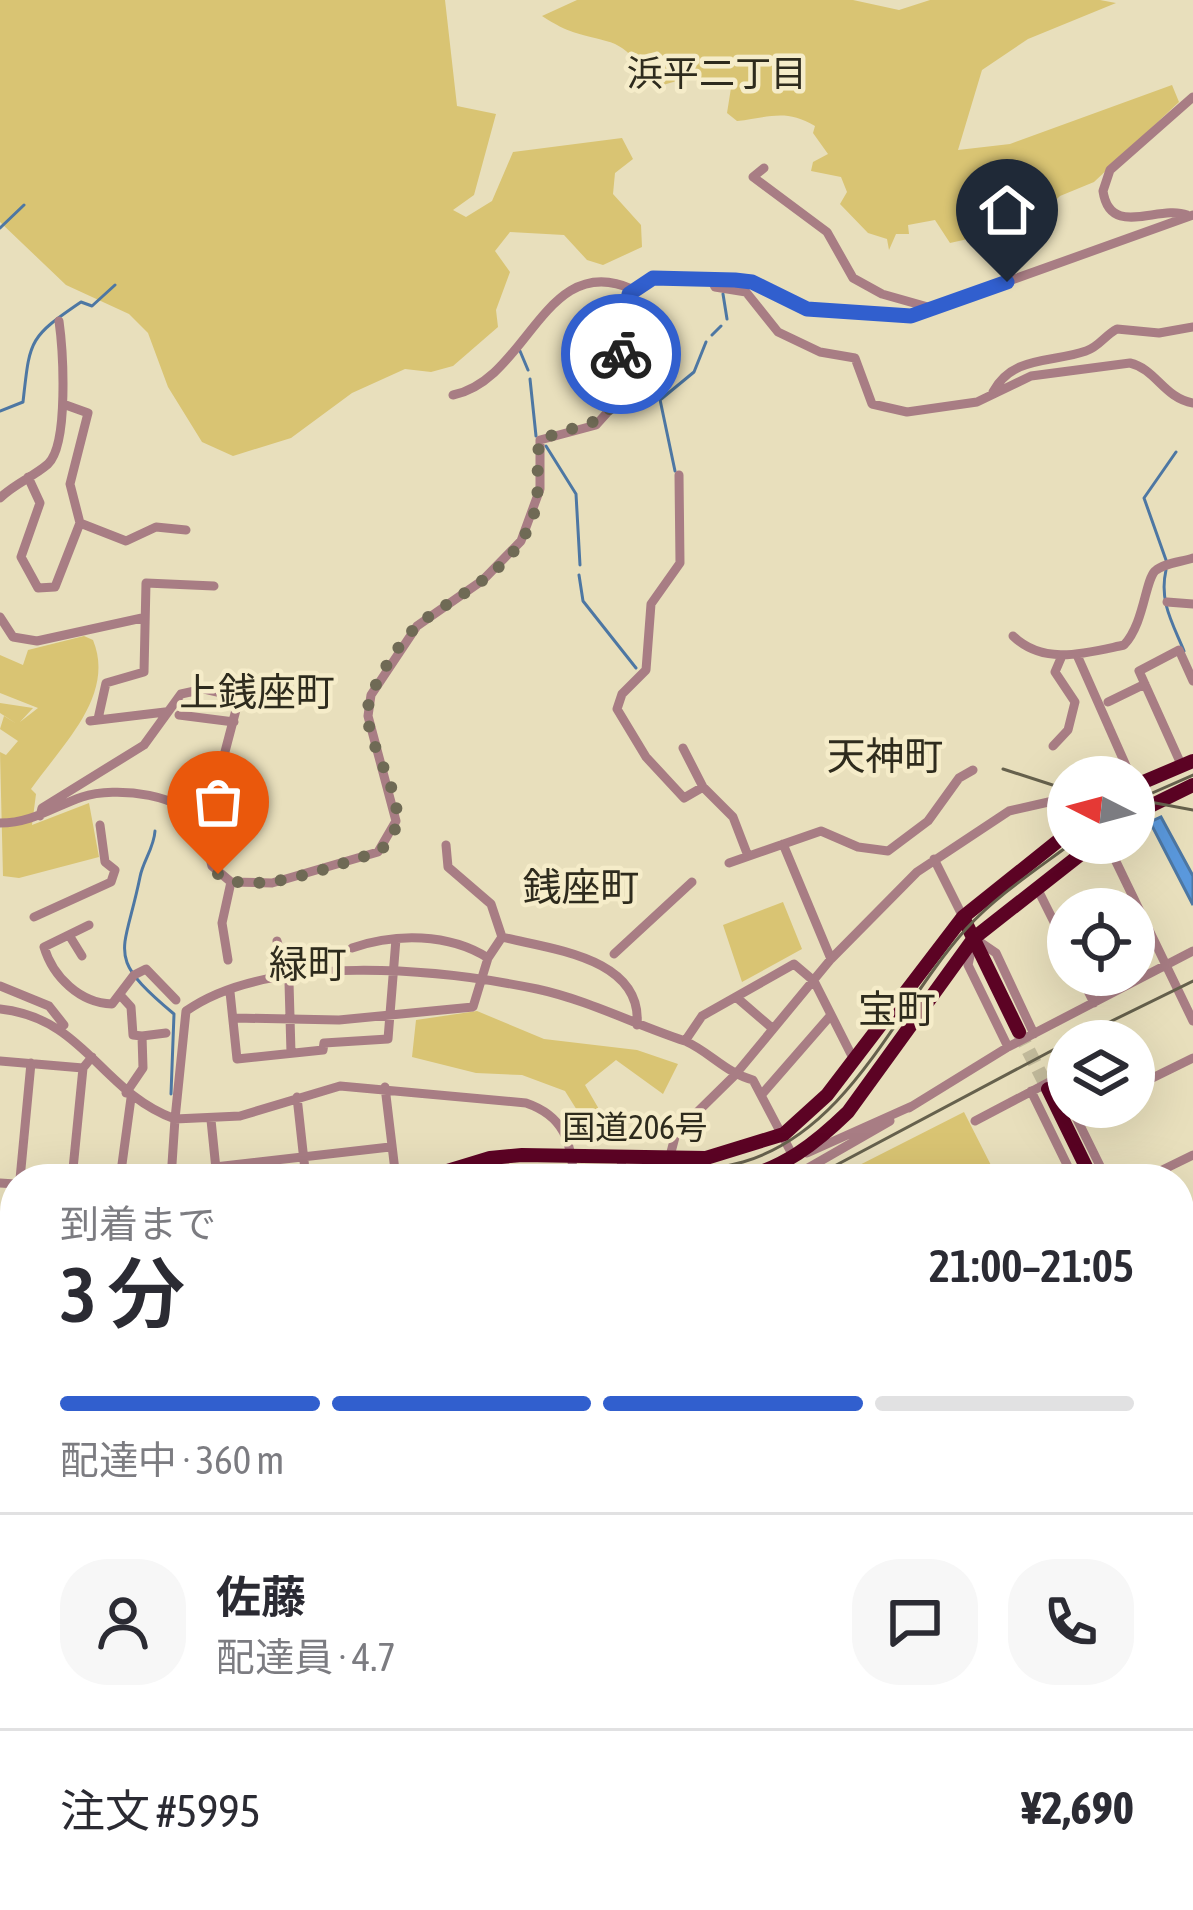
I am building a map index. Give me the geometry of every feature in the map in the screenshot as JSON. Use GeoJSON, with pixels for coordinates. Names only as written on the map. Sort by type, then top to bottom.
{"type":"FeatureCollection","features":[{"type":"Feature","properties":{"kind":"highway"},"geometry":{"type":"LineString","coordinates":[[1155,772],[1187,763]]}},
{"type":"Feature","properties":{"kind":"highway"},"geometry":{"type":"LineString","coordinates":[[1155,804],[1193,785]]}},
{"type":"Feature","properties":{"kind":"highway","name":"国道206号"},"geometry":{"type":"LineString","coordinates":[[470,1164],[490,1158],[572,1155],[665,1159],[736,1152],[784,1134],[827,1095],[963,917],[1047,850]]}},
{"type":"Feature","properties":{"kind":"highway","name":"国道206号"},"geometry":{"type":"LineString","coordinates":[[780,1164],[794,1159],[848,1112],[974,938],[1067,864]]}},
{"type":"Feature","properties":{"kind":"highway"},"geometry":{"type":"LineString","coordinates":[[963,917],[1027,1033]]}},
{"type":"Feature","properties":{"kind":"highway"},"geometry":{"type":"LineString","coordinates":[[1068,1128],[1087,1164]]}},
{"type":"Feature","properties":{"kind":"street"},"geometry":{"type":"LineString","coordinates":[[1191,216],[1171,212],[1127,219],[1110,209],[1103,191],[1110,170],[1193,98]]}},
{"type":"Feature","properties":{"kind":"street"},"geometry":{"type":"LineString","coordinates":[[764,168],[753,177],[827,232],[853,278],[882,294],[935,309]]}},
{"type":"Feature","properties":{"kind":"street"},"geometry":{"type":"LineString","coordinates":[[632,289],[653,278],[752,282],[807,309],[911,316],[1191,216]]}},
{"type":"Feature","properties":{"kind":"street"},"geometry":{"type":"LineString","coordinates":[[453,395],[492,380],[553,301],[573,288],[609,279],[632,289]]}},
{"type":"Feature","properties":{"kind":"street"},"geometry":{"type":"LineString","coordinates":[[711,279],[715,286],[746,292],[766,322],[788,338],[855,358],[867,398],[884,410],[977,403],[1031,376],[1140,364],[1172,397],[1193,403]]}},
{"type":"Feature","properties":{"kind":"street"},"geometry":{"type":"LineString","coordinates":[[237,706],[205,828],[212,866],[231,882],[285,880],[378,852],[388,843],[396,814],[368,716],[371,695],[417,626],[483,580],[521,542],[540,489],[540,440],[596,425],[614,405],[632,289]]}},
{"type":"Feature","properties":{"kind":"street"},"geometry":{"type":"LineString","coordinates":[[0,498],[53,457],[65,365],[59,321]]}},
{"type":"Feature","properties":{"kind":"street"},"geometry":{"type":"LineString","coordinates":[[993,392],[1007,375],[1034,360],[1090,351],[1117,329],[1159,333],[1193,327]]}},
{"type":"Feature","properties":{"kind":"street"},"geometry":{"type":"LineString","coordinates":[[28,478],[40,503],[21,556],[38,588],[55,586],[80,523],[70,484],[88,413],[63,404]]}},
{"type":"Feature","properties":{"kind":"street"},"geometry":{"type":"LineString","coordinates":[[679,475],[680,563],[651,604],[646,670],[622,694],[617,709],[646,758],[684,798],[703,787]]}},
{"type":"Feature","properties":{"kind":"street"},"geometry":{"type":"LineString","coordinates":[[80,523],[126,541],[156,527],[186,530]]}},
{"type":"Feature","properties":{"kind":"street"},"geometry":{"type":"LineString","coordinates":[[1013,636],[1024,646],[1061,658],[1129,641],[1156,570],[1193,558]]}},
{"type":"Feature","properties":{"kind":"street"},"geometry":{"type":"LineString","coordinates":[[165,712],[94,720],[106,683],[144,672],[146,584],[214,586]]}},
{"type":"Feature","properties":{"kind":"street"},"geometry":{"type":"LineString","coordinates":[[1167,602],[1193,604]]}},
{"type":"Feature","properties":{"kind":"street"},"geometry":{"type":"LineString","coordinates":[[0,617],[13,637],[37,641],[142,618]]}},
{"type":"Feature","properties":{"kind":"street"},"geometry":{"type":"LineString","coordinates":[[1187,763],[1145,684],[1141,667],[1179,650],[1193,681]]}},
{"type":"Feature","properties":{"kind":"street"},"geometry":{"type":"LineString","coordinates":[[1077,655],[1122,756]]}},
{"type":"Feature","properties":{"kind":"street"},"geometry":{"type":"LineString","coordinates":[[1054,746],[1068,730],[1075,702],[1055,672],[1061,658]]}},
{"type":"Feature","properties":{"kind":"street"},"geometry":{"type":"LineString","coordinates":[[1108,702],[1145,684]]}},
{"type":"Feature","properties":{"kind":"street"},"geometry":{"type":"LineString","coordinates":[[40,816],[42,808],[144,745],[181,694],[204,688],[269,704],[285,700]]}},
{"type":"Feature","properties":{"kind":"street"},"geometry":{"type":"LineString","coordinates":[[179,715],[234,722]]}},
{"type":"Feature","properties":{"kind":"street"},"geometry":{"type":"LineString","coordinates":[[682,748],[703,787],[733,818],[748,856]]}},
{"type":"Feature","properties":{"kind":"street"},"geometry":{"type":"LineString","coordinates":[[729,862],[826,831],[858,847],[888,850],[928,820],[959,778],[973,770]]}},
{"type":"Feature","properties":{"kind":"street"},"geometry":{"type":"LineString","coordinates":[[0,823],[40,816],[95,795],[169,800],[205,828]]}},
{"type":"Feature","properties":{"kind":"street"},"geometry":{"type":"LineString","coordinates":[[665,1164],[676,1133],[735,1075],[831,958],[934,859],[1009,811],[1047,802]]}},
{"type":"Feature","properties":{"kind":"street"},"geometry":{"type":"LineString","coordinates":[[34,916],[111,882],[115,870],[112,862],[105,862],[100,824]]}},
{"type":"Feature","properties":{"kind":"street"},"geometry":{"type":"LineString","coordinates":[[783,844],[831,958]]}},
{"type":"Feature","properties":{"kind":"street"},"geometry":{"type":"LineString","coordinates":[[446,845],[448,867],[491,904],[502,937]]}},
{"type":"Feature","properties":{"kind":"street"},"geometry":{"type":"LineString","coordinates":[[934,859],[963,917]]}},
{"type":"Feature","properties":{"kind":"street"},"geometry":{"type":"LineString","coordinates":[[1117,864],[1193,1021]]}},
{"type":"Feature","properties":{"kind":"street"},"geometry":{"type":"LineString","coordinates":[[228,960],[222,923],[231,882]]}},
{"type":"Feature","properties":{"kind":"street"},"geometry":{"type":"LineString","coordinates":[[614,954],[692,882]]}},
{"type":"Feature","properties":{"kind":"street"},"geometry":{"type":"LineString","coordinates":[[1037,888],[1047,908]]}},
{"type":"Feature","properties":{"kind":"street"},"geometry":{"type":"LineString","coordinates":[[88,925],[44,947],[56,976],[98,1003],[112,1004],[134,975],[146,969],[176,1000]]}},
{"type":"Feature","properties":{"kind":"street"},"geometry":{"type":"LineString","coordinates":[[68,935],[82,956]]}},
{"type":"Feature","properties":{"kind":"street"},"geometry":{"type":"LineString","coordinates":[[236,1018],[472,1007],[488,958],[502,937]]}},
{"type":"Feature","properties":{"kind":"street"},"geometry":{"type":"LineString","coordinates":[[502,937],[609,968],[634,1002],[637,1024]]}},
{"type":"Feature","properties":{"kind":"street"},"geometry":{"type":"LineString","coordinates":[[974,938],[968,965],[1008,1047]]}},
{"type":"Feature","properties":{"kind":"street"},"geometry":{"type":"LineString","coordinates":[[352,948],[396,939],[466,944],[488,958]]}},
{"type":"Feature","properties":{"kind":"street"},"geometry":{"type":"LineString","coordinates":[[230,992],[237,1059],[323,1050],[324,1043],[388,1039],[396,939]]}},
{"type":"Feature","properties":{"kind":"street"},"geometry":{"type":"LineString","coordinates":[[278,941],[287,975],[292,1053]]}},
{"type":"Feature","properties":{"kind":"street"},"geometry":{"type":"LineString","coordinates":[[814,1164],[1027,1033],[1193,951]]}},
{"type":"Feature","properties":{"kind":"street"},"geometry":{"type":"LineString","coordinates":[[685,1041],[702,1016],[794,964],[814,981],[854,1060]]}},
{"type":"Feature","properties":{"kind":"street"},"geometry":{"type":"LineString","coordinates":[[172,1164],[186,1011],[287,975],[392,973],[536,989],[685,1041],[706,1049],[735,1075],[753,1080],[794,1159],[911,1106]]}},
{"type":"Feature","properties":{"kind":"street"},"geometry":{"type":"LineString","coordinates":[[0,986],[49,1006],[129,1096],[175,1119],[211,1120],[340,1086],[385,1087],[533,1106],[557,1120],[573,1164]]}},
{"type":"Feature","properties":{"kind":"street"},"geometry":{"type":"LineString","coordinates":[[121,996],[131,1007],[133,1035],[166,1033]]}},
{"type":"Feature","properties":{"kind":"street"},"geometry":{"type":"LineString","coordinates":[[1090,996],[1094,1003]]}},
{"type":"Feature","properties":{"kind":"street"},"geometry":{"type":"LineString","coordinates":[[736,997],[772,1028]]}},
{"type":"Feature","properties":{"kind":"street"},"geometry":{"type":"LineString","coordinates":[[0,1009],[34,1014],[66,1030]]}},
{"type":"Feature","properties":{"kind":"street"},"geometry":{"type":"LineString","coordinates":[[763,1093],[831,1016]]}},
{"type":"Feature","properties":{"kind":"street"},"geometry":{"type":"LineString","coordinates":[[122,1164],[129,1096],[143,1069],[142,1036]]}},
{"type":"Feature","properties":{"kind":"street"},"geometry":{"type":"LineString","coordinates":[[73,1164],[83,1068],[92,1058]]}},
{"type":"Feature","properties":{"kind":"street"},"geometry":{"type":"LineString","coordinates":[[1155,1077],[1193,1058]]}},
{"type":"Feature","properties":{"kind":"street"},"geometry":{"type":"LineString","coordinates":[[0,1060],[83,1068]]}},
{"type":"Feature","properties":{"kind":"street"},"geometry":{"type":"LineString","coordinates":[[20,1164],[31,1063]]}},
{"type":"Feature","properties":{"kind":"street"},"geometry":{"type":"LineString","coordinates":[[975,1121],[1047,1083]]}},
{"type":"Feature","properties":{"kind":"street"},"geometry":{"type":"LineString","coordinates":[[385,1087],[393,1164]]}},
{"type":"Feature","properties":{"kind":"street"},"geometry":{"type":"LineString","coordinates":[[1031,1091],[1067,1164]]}},
{"type":"Feature","properties":{"kind":"street"},"geometry":{"type":"LineString","coordinates":[[297,1097],[303,1164]]}},
{"type":"Feature","properties":{"kind":"street"},"geometry":{"type":"LineString","coordinates":[[211,1120],[215,1164]]}},
{"type":"Feature","properties":{"kind":"street"},"geometry":{"type":"LineString","coordinates":[[1082,1128],[1099,1164]]}},
{"type":"Feature","properties":{"kind":"street"},"geometry":{"type":"LineString","coordinates":[[264,1164],[390,1147]]}},
{"type":"Feature","properties":{"kind":"street"},"geometry":{"type":"LineString","coordinates":[[621,1164],[622,1158]]}},
{"type":"Feature","properties":{"kind":"shaded area"},"geometry":{"type":"Polygon","coordinates":[[[0,0],[445,0],[457,106],[496,114],[474,195],[453,210],[466,217],[492,201],[513,152],[622,138],[633,159],[615,173],[613,194],[641,225],[642,247],[603,265],[587,260],[564,235],[510,232],[495,251],[510,272],[496,310],[498,327],[453,366],[431,372],[405,369],[352,393],[291,438],[233,456],[202,442],[168,387],[148,333],[129,314],[66,285],[0,222],[0,0]]]}},
{"type":"Feature","properties":{"kind":"shaded area"},"geometry":{"type":"Polygon","coordinates":[[[577,0],[853,0],[899,10],[930,0],[1100,0],[1116,3],[1028,39],[982,70],[958,150],[1010,144],[1172,85],[1179,102],[1094,182],[1060,196],[1030,225],[950,243],[935,220],[908,225],[909,234],[896,234],[889,250],[887,239],[868,233],[840,204],[847,192],[841,177],[811,171],[813,162],[828,154],[813,133],[815,126],[785,116],[737,121],[727,113],[731,88],[687,78],[656,87],[615,44],[567,30],[542,16],[577,0]]]}},
{"type":"Feature","properties":{"kind":"shaded area"},"geometry":{"type":"Polygon","coordinates":[[[84,636],[93,640],[97,681],[82,719],[31,789],[36,794],[32,825],[89,803],[99,857],[19,878],[3,876],[0,752],[6,755],[18,741],[0,729],[4,716],[17,724],[0,713],[0,703],[33,708],[20,722],[38,708],[0,693],[0,655],[23,665],[28,650],[84,636]]]}},
{"type":"Feature","properties":{"kind":"shaded area"},"geometry":{"type":"Polygon","coordinates":[[[783,902],[802,949],[742,982],[723,925],[783,902]]]}},
{"type":"Feature","properties":{"kind":"shaded area"},"geometry":{"type":"Polygon","coordinates":[[[477,1011],[544,1039],[637,1050],[678,1064],[663,1094],[616,1060],[585,1085],[611,1130],[595,1139],[565,1091],[522,1075],[476,1073],[412,1057],[416,1020],[477,1011]]]}},
{"type":"Feature","properties":{"kind":"shaded area"},"geometry":{"type":"Polygon","coordinates":[[[964,1112],[990,1164],[862,1164],[964,1112]]]}},
{"type":"Feature","properties":{"kind":"water"},"geometry":{"type":"Polygon","coordinates":[[[1161,817],[1193,876],[1193,905],[1155,832],[1155,820],[1161,817]]]}},
{"type":"Feature","properties":{"kind":"waterway"},"geometry":{"type":"LineString","coordinates":[[0,228],[24,205]]}},
{"type":"Feature","properties":{"kind":"waterway"},"geometry":{"type":"LineString","coordinates":[[0,411],[23,402],[30,353],[41,333],[81,302],[92,306],[115,285]]}},
{"type":"Feature","properties":{"kind":"waterway"},"geometry":{"type":"LineString","coordinates":[[723,294],[727,319]]}},
{"type":"Feature","properties":{"kind":"waterway"},"geometry":{"type":"LineString","coordinates":[[650,312],[654,371],[675,471]]}},
{"type":"Feature","properties":{"kind":"waterway"},"geometry":{"type":"LineString","coordinates":[[712,335],[721,326]]}},
{"type":"Feature","properties":{"kind":"waterway"},"geometry":{"type":"LineString","coordinates":[[660,400],[694,372],[706,342]]}},
{"type":"Feature","properties":{"kind":"waterway"},"geometry":{"type":"LineString","coordinates":[[520,351],[528,370]]}},
{"type":"Feature","properties":{"kind":"waterway"},"geometry":{"type":"LineString","coordinates":[[530,379],[536,436]]}},
{"type":"Feature","properties":{"kind":"waterway"},"geometry":{"type":"LineString","coordinates":[[546,446],[576,494],[580,565]]}},
{"type":"Feature","properties":{"kind":"waterway"},"geometry":{"type":"LineString","coordinates":[[1166,560],[1144,498],[1176,452]]}},
{"type":"Feature","properties":{"kind":"waterway"},"geometry":{"type":"LineString","coordinates":[[1166,570],[1165,602],[1184,651]]}},
{"type":"Feature","properties":{"kind":"waterway"},"geometry":{"type":"LineString","coordinates":[[579,575],[583,601],[636,668]]}},
{"type":"Feature","properties":{"kind":"waterway"},"geometry":{"type":"LineString","coordinates":[[155,831],[125,953],[137,979],[174,1014],[171,1094]]}},
{"type":"Feature","properties":{"kind":"tunnel"},"geometry":{"type":"LineString","coordinates":[[1019,1032],[1047,1087]]}},
{"type":"Feature","properties":{"kind":"tram line"},"geometry":{"type":"LineString","coordinates":[[1155,792],[1193,775]]}},
{"type":"Feature","properties":{"kind":"tram line"},"geometry":{"type":"LineString","coordinates":[[733,1164],[781,1146],[814,1123],[869,1063],[966,929],[1047,861]]}},
{"type":"Feature","properties":{"kind":"railway"},"geometry":{"type":"LineString","coordinates":[[1003,769],[1047,783]]}},
{"type":"Feature","properties":{"kind":"railway"},"geometry":{"type":"LineString","coordinates":[[1155,803],[1193,810]]}},
{"type":"Feature","properties":{"kind":"railway"},"geometry":{"type":"LineString","coordinates":[[1114,1020],[1193,981]]}},
{"type":"Feature","properties":{"kind":"railway"},"geometry":{"type":"LineString","coordinates":[[838,1164],[1047,1053]]}},
{"type":"Feature","properties":{"kind":"way so far"},"geometry":{"type":"LineString","coordinates":[[218,874],[231,882],[272,883],[378,852],[388,843],[396,814],[368,716],[371,695],[417,626],[483,580],[521,542],[540,489],[540,440],[596,425],[608,415],[617,398],[621,354]]}},
{"type":"Feature","properties":{"kind":"district","name":"浜平二丁目"},"geometry":{"type":"Point","coordinates":[717,73]}},
{"type":"Feature","properties":{"kind":"district","name":"上銭座町"},"geometry":{"type":"Point","coordinates":[257,692]}},
{"type":"Feature","properties":{"kind":"district","name":"天神町"},"geometry":{"type":"Point","coordinates":[885,756]}},
{"type":"Feature","properties":{"kind":"district","name":"銭座町"},"geometry":{"type":"Point","coordinates":[581,887]}},
{"type":"Feature","properties":{"kind":"district","name":"緑町"},"geometry":{"type":"Point","coordinates":[308,964]}},
{"type":"Feature","properties":{"kind":"district","name":"宝町"},"geometry":{"type":"Point","coordinates":[897,1009]}},
{"type":"Feature","properties":{"kind":"route"},"geometry":{"type":"LineString","coordinates":[[621,354],[629,294],[653,278],[752,282],[807,309],[911,316],[1007,282]]}}]}
